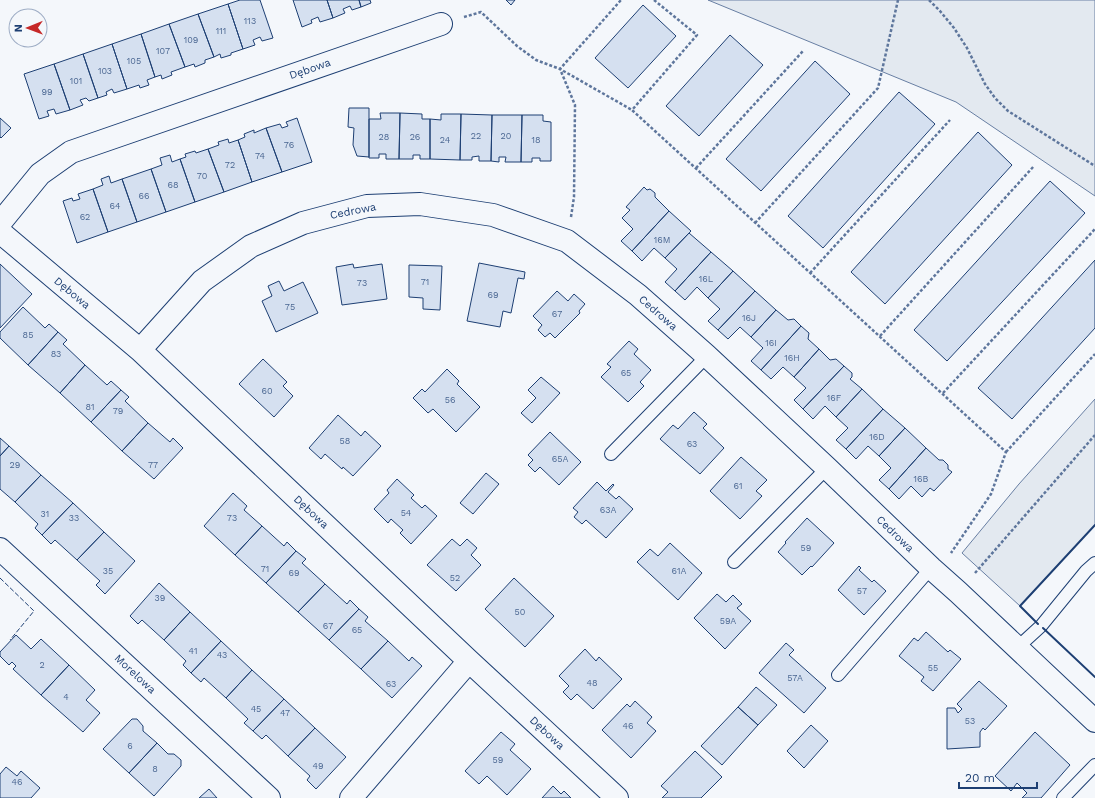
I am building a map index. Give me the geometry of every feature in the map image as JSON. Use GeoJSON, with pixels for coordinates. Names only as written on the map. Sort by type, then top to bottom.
{"type":"FeatureCollection","features":[{"type":"Feature","properties":{"kind":"street","name":"Dębowa"},"geometry":{"type":"LineString","coordinates":[[0,223],[40,174],[71,152],[441,24]]}},
{"type":"Feature","properties":{"kind":"street","name":"Cedrowa"},"geometry":{"type":"LineString","coordinates":[[140,350],[202,281],[251,246],[302,223],[367,206],[420,204],[493,215],[567,241],[638,295],[707,356],[1095,721]]}},
{"type":"Feature","properties":{"kind":"street","name":"Dębowa"},"geometry":{"type":"LineString","coordinates":[[0,232],[140,350],[469,661],[617,798]]}},
{"type":"Feature","properties":{"kind":"street","name":"Morelowa"},"geometry":{"type":"LineString","coordinates":[[0,549],[269,798]]}},
{"type":"Feature","properties":{"kind":"street"},"geometry":{"type":"LineString","coordinates":[[351,798],[469,661]]}},
{"type":"Feature","properties":{"kind":"lane"},"geometry":{"type":"LineString","coordinates":[[611,454],[707,356]]}},
{"type":"Feature","properties":{"kind":"lane"},"geometry":{"type":"LineString","coordinates":[[734,562],[827,468]]}},
{"type":"Feature","properties":{"kind":"lane"},"geometry":{"type":"LineString","coordinates":[[1018,647],[1041,626],[1086,571],[1095,563]]}},
{"type":"Feature","properties":{"kind":"lane"},"geometry":{"type":"LineString","coordinates":[[838,675],[934,571]]}},
{"type":"Feature","properties":{"kind":"lane"},"geometry":{"type":"LineString","coordinates":[[1063,798],[1095,765]]}},
{"type":"Feature","properties":{"kind":"path"},"geometry":{"type":"LineString","coordinates":[[560,69],[621,0]]}},
{"type":"Feature","properties":{"kind":"path"},"geometry":{"type":"LineString","coordinates":[[632,110],[697,35],[654,0]]}},
{"type":"Feature","properties":{"kind":"path"},"geometry":{"type":"LineString","coordinates":[[755,223],[878,88],[898,0]]}},
{"type":"Feature","properties":{"kind":"path"},"geometry":{"type":"LineString","coordinates":[[929,0],[954,28],[967,48],[985,84],[995,98],[1008,111],[1095,166]]}},
{"type":"Feature","properties":{"kind":"path"},"geometry":{"type":"LineString","coordinates":[[441,24],[481,12],[517,46],[536,60],[560,69],[632,110],[1006,452]]}},
{"type":"Feature","properties":{"kind":"path"},"geometry":{"type":"LineString","coordinates":[[696,168],[803,50]]}},
{"type":"Feature","properties":{"kind":"path"},"geometry":{"type":"LineString","coordinates":[[560,69],[576,105],[574,197],[567,241]]}},
{"type":"Feature","properties":{"kind":"path"},"geometry":{"type":"LineString","coordinates":[[810,274],[950,120]]}},
{"type":"Feature","properties":{"kind":"path"},"geometry":{"type":"LineString","coordinates":[[880,336],[1034,166]]}},
{"type":"Feature","properties":{"kind":"path"},"geometry":{"type":"LineString","coordinates":[[943,393],[1095,229]]}},
{"type":"Feature","properties":{"kind":"path"},"geometry":{"type":"LineString","coordinates":[[934,571],[991,494],[1006,452],[1095,354]]}},
{"type":"Feature","properties":{"kind":"path"},"geometry":{"type":"LineString","coordinates":[[958,592],[1095,435]]}},
{"type":"Feature","properties":{"kind":"shaded area"},"geometry":{"type":"Polygon","coordinates":[[[708,0],[1095,0],[1095,196],[956,102],[708,0]]]}},
{"type":"Feature","properties":{"kind":"shaded area"},"geometry":{"type":"Polygon","coordinates":[[[1095,399],[1095,525],[1020,606],[962,553],[1019,484],[1095,399]]]}},
{"type":"Feature","properties":{"kind":"building"},"geometry":{"type":"Polygon","coordinates":[[[240,0],[260,0],[273,38],[262,41],[260,37],[253,40],[255,45],[243,49],[228,4],[240,0]]]}},
{"type":"Feature","properties":{"kind":"building"},"geometry":{"type":"Polygon","coordinates":[[[293,0],[327,0],[333,18],[320,22],[318,17],[311,20],[312,23],[302,27],[293,0]]]}},
{"type":"Feature","properties":{"kind":"building"},"geometry":{"type":"Polygon","coordinates":[[[327,0],[359,0],[361,7],[352,10],[350,6],[343,9],[345,13],[333,18],[327,0]]]}},
{"type":"Feature","properties":{"kind":"building"},"geometry":{"type":"Polygon","coordinates":[[[359,0],[370,0],[371,3],[361,7],[359,0]]]}},
{"type":"Feature","properties":{"kind":"building"},"geometry":{"type":"Polygon","coordinates":[[[506,0],[515,0],[511,5],[506,0]]]}},
{"type":"Feature","properties":{"kind":"building"},"geometry":{"type":"Polygon","coordinates":[[[228,4],[243,49],[221,58],[220,54],[214,57],[198,14],[228,4]]]}},
{"type":"Feature","properties":{"kind":"building"},"geometry":{"type":"Polygon","coordinates":[[[643,5],[676,36],[628,88],[595,58],[643,5]]]}},
{"type":"Feature","properties":{"kind":"building"},"geometry":{"type":"Polygon","coordinates":[[[198,14],[214,57],[205,60],[205,63],[195,67],[194,64],[185,67],[169,24],[198,14]]]}},
{"type":"Feature","properties":{"kind":"building"},"geometry":{"type":"Polygon","coordinates":[[[169,24],[185,67],[171,72],[172,75],[162,79],[161,75],[155,77],[141,34],[169,24]]]}},
{"type":"Feature","properties":{"kind":"building"},"geometry":{"type":"Polygon","coordinates":[[[141,34],[155,77],[147,80],[149,85],[140,88],[139,85],[127,89],[112,44],[141,34]]]}},
{"type":"Feature","properties":{"kind":"building"},"geometry":{"type":"Polygon","coordinates":[[[730,35],[763,65],[699,136],[666,106],[730,35]]]}},
{"type":"Feature","properties":{"kind":"building"},"geometry":{"type":"Polygon","coordinates":[[[112,44],[127,89],[114,93],[112,89],[106,92],[107,95],[98,98],[83,54],[112,44]]]}},
{"type":"Feature","properties":{"kind":"building"},"geometry":{"type":"Polygon","coordinates":[[[83,54],[98,98],[89,101],[86,98],[80,100],[83,105],[70,110],[54,64],[83,54]]]}},
{"type":"Feature","properties":{"kind":"building"},"geometry":{"type":"Polygon","coordinates":[[[815,61],[850,94],[761,191],[726,159],[815,61]]]}},
{"type":"Feature","properties":{"kind":"building"},"geometry":{"type":"Polygon","coordinates":[[[54,64],[70,110],[56,114],[54,109],[47,111],[49,116],[39,119],[24,74],[54,64]]]}},
{"type":"Feature","properties":{"kind":"building"},"geometry":{"type":"Polygon","coordinates":[[[899,92],[935,124],[823,248],[788,216],[899,92]]]}},
{"type":"Feature","properties":{"kind":"building"},"geometry":{"type":"Polygon","coordinates":[[[349,108],[369,108],[369,157],[357,156],[353,145],[354,128],[348,127],[349,108]]]}},
{"type":"Feature","properties":{"kind":"building"},"geometry":{"type":"Polygon","coordinates":[[[380,113],[400,113],[399,159],[386,159],[386,154],[379,154],[379,158],[369,158],[369,119],[381,119],[380,113]]]}},
{"type":"Feature","properties":{"kind":"building"},"geometry":{"type":"Polygon","coordinates":[[[400,113],[422,114],[422,119],[430,119],[430,159],[420,159],[420,155],[413,155],[413,159],[399,159],[400,113]]]}},
{"type":"Feature","properties":{"kind":"building"},"geometry":{"type":"Polygon","coordinates":[[[441,114],[461,114],[460,160],[430,159],[430,119],[441,120],[441,114]]]}},
{"type":"Feature","properties":{"kind":"building"},"geometry":{"type":"Polygon","coordinates":[[[461,114],[492,115],[491,161],[479,161],[479,156],[472,157],[472,160],[460,160],[461,114]]]}},
{"type":"Feature","properties":{"kind":"building"},"geometry":{"type":"Polygon","coordinates":[[[492,115],[522,115],[521,162],[505,162],[506,157],[499,157],[499,162],[491,161],[492,115]]]}},
{"type":"Feature","properties":{"kind":"building"},"geometry":{"type":"Polygon","coordinates":[[[522,115],[543,115],[543,121],[551,122],[551,161],[540,161],[540,158],[532,158],[532,162],[521,162],[522,115]]]}},
{"type":"Feature","properties":{"kind":"building"},"geometry":{"type":"Polygon","coordinates":[[[0,118],[11,128],[1,138],[0,137],[0,118]]]}},
{"type":"Feature","properties":{"kind":"building"},"geometry":{"type":"Polygon","coordinates":[[[297,118],[312,162],[282,172],[266,128],[280,124],[282,128],[288,126],[286,122],[297,118]]]}},
{"type":"Feature","properties":{"kind":"building"},"geometry":{"type":"Polygon","coordinates":[[[266,128],[282,172],[252,182],[238,140],[245,137],[244,134],[254,130],[254,133],[266,128]]]}},
{"type":"Feature","properties":{"kind":"building"},"geometry":{"type":"Polygon","coordinates":[[[978,132],[1012,165],[885,304],[851,272],[978,132]]]}},
{"type":"Feature","properties":{"kind":"building"},"geometry":{"type":"Polygon","coordinates":[[[228,139],[229,143],[238,140],[252,182],[224,192],[208,149],[219,145],[218,142],[228,139]]]}},
{"type":"Feature","properties":{"kind":"building"},"geometry":{"type":"Polygon","coordinates":[[[208,149],[224,192],[195,202],[180,159],[186,157],[185,154],[195,151],[196,153],[208,149]]]}},
{"type":"Feature","properties":{"kind":"building"},"geometry":{"type":"Polygon","coordinates":[[[170,155],[172,162],[180,159],[195,202],[166,212],[151,169],[162,165],[160,158],[170,155]]]}},
{"type":"Feature","properties":{"kind":"building"},"geometry":{"type":"Polygon","coordinates":[[[151,169],[166,212],[137,222],[122,179],[151,169]]]}},
{"type":"Feature","properties":{"kind":"building"},"geometry":{"type":"Polygon","coordinates":[[[109,176],[111,183],[122,179],[137,222],[108,232],[93,189],[103,185],[101,179],[109,176]]]}},
{"type":"Feature","properties":{"kind":"building"},"geometry":{"type":"Polygon","coordinates":[[[1050,181],[1085,213],[947,361],[914,330],[1050,181]]]}},
{"type":"Feature","properties":{"kind":"building"},"geometry":{"type":"Polygon","coordinates":[[[644,187],[655,193],[655,197],[669,211],[632,251],[621,241],[633,229],[622,218],[630,210],[626,207],[644,187]]]}},
{"type":"Feature","properties":{"kind":"building"},"geometry":{"type":"Polygon","coordinates":[[[93,189],[108,232],[77,243],[63,201],[72,198],[73,201],[80,199],[78,194],[93,189]]]}},
{"type":"Feature","properties":{"kind":"building"},"geometry":{"type":"Polygon","coordinates":[[[669,211],[691,231],[665,258],[654,248],[642,261],[632,251],[669,211]]]}},
{"type":"Feature","properties":{"kind":"building"},"geometry":{"type":"Polygon","coordinates":[[[689,233],[711,252],[675,291],[665,282],[677,269],[665,258],[689,233]]]}},
{"type":"Feature","properties":{"kind":"building"},"geometry":{"type":"Polygon","coordinates":[[[711,252],[733,271],[708,298],[697,287],[685,300],[675,291],[711,252]]]}},
{"type":"Feature","properties":{"kind":"building"},"geometry":{"type":"Polygon","coordinates":[[[1095,260],[1095,328],[1012,419],[978,388],[1095,260]]]}},
{"type":"Feature","properties":{"kind":"building"},"geometry":{"type":"Polygon","coordinates":[[[479,263],[525,272],[524,279],[518,278],[511,313],[503,311],[500,327],[467,321],[479,263]]]}},
{"type":"Feature","properties":{"kind":"building"},"geometry":{"type":"Polygon","coordinates":[[[0,264],[32,294],[0,328],[0,264]]]}},
{"type":"Feature","properties":{"kind":"building"},"geometry":{"type":"Polygon","coordinates":[[[353,264],[354,268],[382,264],[387,299],[342,305],[336,267],[353,264]]]}},
{"type":"Feature","properties":{"kind":"building"},"geometry":{"type":"Polygon","coordinates":[[[409,265],[442,266],[440,310],[423,309],[423,298],[409,297],[409,265]]]}},
{"type":"Feature","properties":{"kind":"building"},"geometry":{"type":"Polygon","coordinates":[[[733,271],[755,291],[718,330],[708,321],[720,309],[708,298],[733,271]]]}},
{"type":"Feature","properties":{"kind":"building"},"geometry":{"type":"Polygon","coordinates":[[[279,281],[284,291],[303,282],[318,313],[276,332],[262,301],[272,296],[268,286],[279,281]]]}},
{"type":"Feature","properties":{"kind":"building"},"geometry":{"type":"Polygon","coordinates":[[[557,291],[568,301],[574,294],[585,304],[579,311],[580,313],[555,338],[550,333],[545,337],[538,330],[542,325],[533,316],[557,291]]]}},
{"type":"Feature","properties":{"kind":"building"},"geometry":{"type":"Polygon","coordinates":[[[755,291],[776,310],[751,337],[740,327],[728,339],[718,330],[755,291]]]}},
{"type":"Feature","properties":{"kind":"building"},"geometry":{"type":"Polygon","coordinates":[[[23,307],[45,328],[49,324],[58,332],[28,365],[0,338],[0,332],[23,307]]]}},
{"type":"Feature","properties":{"kind":"building"},"geometry":{"type":"Polygon","coordinates":[[[776,310],[788,320],[794,319],[801,326],[761,370],[751,361],[763,348],[751,337],[776,310]]]}},
{"type":"Feature","properties":{"kind":"building"},"geometry":{"type":"Polygon","coordinates":[[[801,326],[809,333],[808,339],[819,349],[794,377],[783,367],[771,379],[761,370],[801,326]]]}},
{"type":"Feature","properties":{"kind":"building"},"geometry":{"type":"Polygon","coordinates":[[[58,332],[67,340],[63,344],[85,365],[60,393],[28,365],[58,332]]]}},
{"type":"Feature","properties":{"kind":"building"},"geometry":{"type":"Polygon","coordinates":[[[629,341],[638,349],[634,354],[651,370],[640,382],[644,386],[628,402],[601,377],[611,367],[607,364],[629,341]]]}},
{"type":"Feature","properties":{"kind":"building"},"geometry":{"type":"Polygon","coordinates":[[[819,349],[830,360],[836,359],[844,366],[803,409],[794,400],[806,388],[794,377],[819,349]]]}},
{"type":"Feature","properties":{"kind":"building"},"geometry":{"type":"Polygon","coordinates":[[[263,359],[287,382],[283,386],[293,396],[274,417],[239,384],[263,359]]]}},
{"type":"Feature","properties":{"kind":"building"},"geometry":{"type":"Polygon","coordinates":[[[85,365],[107,385],[111,381],[121,390],[91,422],[60,393],[85,365]]]}},
{"type":"Feature","properties":{"kind":"building"},"geometry":{"type":"Polygon","coordinates":[[[844,366],[852,373],[852,377],[850,379],[862,389],[836,417],[825,406],[813,419],[803,409],[844,366]]]}},
{"type":"Feature","properties":{"kind":"building"},"geometry":{"type":"Polygon","coordinates":[[[447,369],[459,381],[457,384],[480,407],[456,432],[433,409],[428,413],[413,398],[422,389],[425,392],[447,369]]]}},
{"type":"Feature","properties":{"kind":"building"},"geometry":{"type":"Polygon","coordinates":[[[541,377],[560,393],[532,423],[521,413],[536,398],[528,390],[541,377]]]}},
{"type":"Feature","properties":{"kind":"building"},"geometry":{"type":"Polygon","coordinates":[[[862,389],[883,409],[846,449],[836,440],[848,428],[836,417],[862,389]]]}},
{"type":"Feature","properties":{"kind":"building"},"geometry":{"type":"Polygon","coordinates":[[[121,390],[129,397],[125,401],[148,423],[122,451],[91,422],[121,390]]]}},
{"type":"Feature","properties":{"kind":"building"},"geometry":{"type":"Polygon","coordinates":[[[883,409],[905,428],[879,456],[868,446],[856,459],[846,449],[883,409]]]}},
{"type":"Feature","properties":{"kind":"building"},"geometry":{"type":"Polygon","coordinates":[[[694,412],[707,424],[703,428],[724,448],[700,474],[660,439],[673,425],[678,429],[694,412]]]}},
{"type":"Feature","properties":{"kind":"building"},"geometry":{"type":"Polygon","coordinates":[[[338,415],[361,436],[365,431],[381,446],[353,476],[343,467],[342,469],[325,454],[321,459],[309,448],[338,415]]]}},
{"type":"Feature","properties":{"kind":"building"},"geometry":{"type":"Polygon","coordinates":[[[148,423],[170,442],[173,438],[183,448],[154,479],[122,451],[148,423]]]}},
{"type":"Feature","properties":{"kind":"building"},"geometry":{"type":"Polygon","coordinates":[[[905,428],[926,448],[889,489],[879,480],[891,468],[879,456],[905,428]]]}},
{"type":"Feature","properties":{"kind":"building"},"geometry":{"type":"Polygon","coordinates":[[[550,432],[581,462],[559,485],[540,467],[535,472],[528,465],[533,460],[528,455],[550,432]]]}},
{"type":"Feature","properties":{"kind":"building"},"geometry":{"type":"Polygon","coordinates":[[[0,438],[9,446],[0,456],[0,438]]]}},
{"type":"Feature","properties":{"kind":"building"},"geometry":{"type":"Polygon","coordinates":[[[9,446],[41,475],[15,502],[0,489],[0,456],[9,446]]]}},
{"type":"Feature","properties":{"kind":"building"},"geometry":{"type":"Polygon","coordinates":[[[926,448],[939,460],[943,460],[948,465],[948,469],[952,472],[934,491],[930,488],[922,497],[911,486],[899,499],[889,489],[926,448]]]}},
{"type":"Feature","properties":{"kind":"building"},"geometry":{"type":"Polygon","coordinates":[[[741,457],[767,480],[756,491],[762,496],[740,519],[710,491],[741,457]]]}},
{"type":"Feature","properties":{"kind":"building"},"geometry":{"type":"Polygon","coordinates":[[[486,473],[499,484],[473,514],[460,503],[486,473]]]}},
{"type":"Feature","properties":{"kind":"building"},"geometry":{"type":"Polygon","coordinates":[[[41,475],[73,503],[42,535],[35,528],[38,524],[15,502],[41,475]]]}},
{"type":"Feature","properties":{"kind":"building"},"geometry":{"type":"Polygon","coordinates":[[[397,479],[414,495],[411,498],[422,508],[425,505],[437,516],[411,544],[400,533],[403,530],[391,519],[388,523],[374,509],[389,493],[387,490],[397,479]]]}},
{"type":"Feature","properties":{"kind":"building"},"geometry":{"type":"Polygon","coordinates":[[[597,482],[606,491],[613,484],[614,485],[608,492],[616,499],[619,496],[633,509],[606,538],[586,520],[582,524],[574,517],[578,512],[573,508],[597,482]]]}},
{"type":"Feature","properties":{"kind":"building"},"geometry":{"type":"Polygon","coordinates":[[[233,493],[247,506],[244,510],[262,526],[235,555],[204,526],[233,493]]]}},
{"type":"Feature","properties":{"kind":"building"},"geometry":{"type":"Polygon","coordinates":[[[73,503],[104,532],[77,560],[55,540],[51,544],[42,535],[73,503]]]}},
{"type":"Feature","properties":{"kind":"building"},"geometry":{"type":"Polygon","coordinates":[[[807,518],[834,543],[812,567],[811,566],[802,575],[778,552],[807,518]]]}},
{"type":"Feature","properties":{"kind":"building"},"geometry":{"type":"Polygon","coordinates":[[[262,526],[284,546],[287,542],[296,551],[266,583],[235,555],[262,526]]]}},
{"type":"Feature","properties":{"kind":"building"},"geometry":{"type":"Polygon","coordinates":[[[104,532],[135,561],[105,594],[96,585],[100,581],[77,560],[104,532]]]}},
{"type":"Feature","properties":{"kind":"building"},"geometry":{"type":"Polygon","coordinates":[[[452,539],[460,546],[467,539],[477,548],[471,555],[481,565],[456,591],[427,565],[452,539]]]}},
{"type":"Feature","properties":{"kind":"building"},"geometry":{"type":"Polygon","coordinates":[[[670,543],[702,573],[678,600],[637,562],[650,549],[658,556],[670,543]]]}},
{"type":"Feature","properties":{"kind":"building"},"geometry":{"type":"Polygon","coordinates":[[[296,551],[306,559],[302,563],[325,584],[298,612],[266,583],[296,551]]]}},
{"type":"Feature","properties":{"kind":"building"},"geometry":{"type":"Polygon","coordinates":[[[859,566],[861,568],[859,570],[872,582],[874,580],[886,591],[864,615],[838,590],[859,566]]]}},
{"type":"Feature","properties":{"kind":"building"},"geometry":{"type":"Polygon","coordinates":[[[514,578],[554,616],[525,647],[485,609],[514,578]]]}},
{"type":"Feature","properties":{"kind":"building"},"geometry":{"type":"Polygon","coordinates":[[[159,583],[190,612],[164,640],[142,620],[138,624],[130,616],[159,583]]]}},
{"type":"Feature","properties":{"kind":"building"},"geometry":{"type":"Polygon","coordinates":[[[325,584],[347,604],[350,600],[359,609],[329,640],[298,612],[325,584]]]}},
{"type":"Feature","properties":{"kind":"building"},"geometry":{"type":"Polygon","coordinates":[[[717,594],[726,602],[733,595],[742,604],[737,608],[751,621],[725,649],[694,618],[717,594]]]}},
{"type":"Feature","properties":{"kind":"building"},"geometry":{"type":"Polygon","coordinates":[[[359,609],[368,617],[365,621],[388,641],[361,669],[329,640],[359,609]]]}},
{"type":"Feature","properties":{"kind":"building"},"geometry":{"type":"Polygon","coordinates":[[[190,612],[221,641],[191,673],[183,665],[186,661],[164,640],[190,612]]]}},
{"type":"Feature","properties":{"kind":"building"},"geometry":{"type":"Polygon","coordinates":[[[926,632],[948,652],[950,650],[961,659],[933,691],[921,681],[924,677],[899,656],[914,638],[918,641],[926,632]]]}},
{"type":"Feature","properties":{"kind":"building"},"geometry":{"type":"Polygon","coordinates":[[[16,635],[31,649],[41,639],[69,665],[41,695],[13,669],[16,666],[12,662],[9,665],[0,656],[0,652],[16,635]]]}},
{"type":"Feature","properties":{"kind":"building"},"geometry":{"type":"Polygon","coordinates":[[[221,641],[252,670],[226,698],[204,678],[201,682],[191,673],[221,641]]]}},
{"type":"Feature","properties":{"kind":"building"},"geometry":{"type":"Polygon","coordinates":[[[388,641],[409,661],[412,657],[422,666],[392,698],[361,669],[388,641]]]}},
{"type":"Feature","properties":{"kind":"building"},"geometry":{"type":"Polygon","coordinates":[[[786,643],[794,650],[789,655],[826,688],[804,713],[759,673],[786,643]]]}},
{"type":"Feature","properties":{"kind":"building"},"geometry":{"type":"Polygon","coordinates":[[[585,649],[596,661],[599,657],[622,679],[593,709],[577,694],[571,700],[563,692],[569,686],[559,676],[585,649]]]}},
{"type":"Feature","properties":{"kind":"building"},"geometry":{"type":"Polygon","coordinates":[[[69,665],[95,690],[86,700],[100,713],[83,732],[41,695],[69,665]]]}},
{"type":"Feature","properties":{"kind":"building"},"geometry":{"type":"Polygon","coordinates":[[[252,670],[284,699],[253,731],[244,723],[248,719],[226,698],[252,670]]]}},
{"type":"Feature","properties":{"kind":"building"},"geometry":{"type":"Polygon","coordinates":[[[979,681],[1007,706],[985,730],[983,728],[980,732],[980,747],[947,749],[947,708],[955,708],[958,713],[962,709],[957,704],[979,681]]]}},
{"type":"Feature","properties":{"kind":"building"},"geometry":{"type":"Polygon","coordinates":[[[756,687],[777,705],[758,725],[738,707],[756,687]]]}},
{"type":"Feature","properties":{"kind":"building"},"geometry":{"type":"Polygon","coordinates":[[[284,699],[315,728],[288,756],[266,735],[262,739],[253,731],[284,699]]]}},
{"type":"Feature","properties":{"kind":"building"},"geometry":{"type":"Polygon","coordinates":[[[635,701],[652,717],[647,723],[656,731],[631,758],[602,730],[627,704],[630,707],[635,701]]]}},
{"type":"Feature","properties":{"kind":"building"},"geometry":{"type":"Polygon","coordinates":[[[738,707],[758,725],[722,765],[701,746],[738,707]]]}},
{"type":"Feature","properties":{"kind":"building"},"geometry":{"type":"Polygon","coordinates":[[[132,719],[137,719],[143,726],[143,731],[157,743],[129,773],[103,749],[132,719]]]}},
{"type":"Feature","properties":{"kind":"building"},"geometry":{"type":"Polygon","coordinates":[[[811,725],[828,741],[804,768],[787,751],[811,725]]]}},
{"type":"Feature","properties":{"kind":"building"},"geometry":{"type":"Polygon","coordinates":[[[315,728],[346,757],[316,789],[307,780],[310,776],[288,756],[315,728]]]}},
{"type":"Feature","properties":{"kind":"building"},"geometry":{"type":"Polygon","coordinates":[[[501,732],[515,744],[510,750],[531,769],[507,795],[487,776],[479,784],[465,771],[501,732]]]}},
{"type":"Feature","properties":{"kind":"building"},"geometry":{"type":"Polygon","coordinates":[[[1035,732],[1070,765],[1041,798],[1022,798],[1027,793],[1017,783],[1011,791],[995,776],[1035,732]]]}},
{"type":"Feature","properties":{"kind":"building"},"geometry":{"type":"Polygon","coordinates":[[[157,743],[168,754],[174,754],[181,760],[181,766],[154,796],[129,773],[157,743]]]}},
{"type":"Feature","properties":{"kind":"building"},"geometry":{"type":"Polygon","coordinates":[[[695,751],[722,777],[701,798],[662,798],[668,792],[661,786],[695,751]]]}},
{"type":"Feature","properties":{"kind":"building"},"geometry":{"type":"Polygon","coordinates":[[[6,767],[17,776],[21,771],[40,788],[31,798],[0,798],[0,774],[6,767]]]}},
{"type":"Feature","properties":{"kind":"building"},"geometry":{"type":"Polygon","coordinates":[[[553,786],[561,794],[564,791],[571,798],[542,798],[553,786]]]}},
{"type":"Feature","properties":{"kind":"building"},"geometry":{"type":"Polygon","coordinates":[[[209,789],[217,798],[199,798],[209,789]]]}},
{"type":"Feature","properties":{"kind":"fence"},"geometry":{"type":"LineString","coordinates":[[0,578],[34,611],[10,640]]}},
{"type":"Feature","properties":{"kind":"wall"},"geometry":{"type":"LineString","coordinates":[[1038,624],[1020,606],[1095,525]]}},
{"type":"Feature","properties":{"kind":"wall"},"geometry":{"type":"LineString","coordinates":[[1043,628],[1095,677]]}}]}
